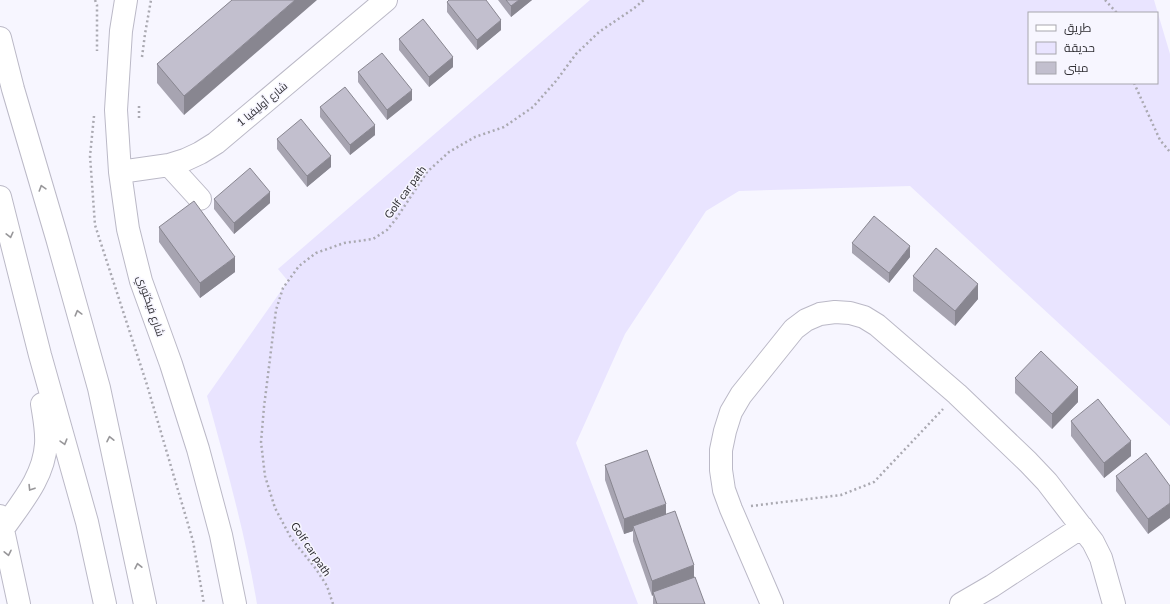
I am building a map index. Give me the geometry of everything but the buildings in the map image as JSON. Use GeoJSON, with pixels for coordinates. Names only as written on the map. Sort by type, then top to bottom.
{"type":"FeatureCollection","features":[{"type":"Feature","properties":{"kind":"street","name":"شارع فيكتوري"},"geometry":{"type":"LineString","coordinates":[[126,0],[121,31],[116,110],[120,172],[128,229],[141,281],[171,364],[198,449],[221,535],[235,604]]}},
{"type":"Feature","properties":{"kind":"street","name":"شارع أوليفيا 1"},"geometry":{"type":"LineString","coordinates":[[120,172],[169,165],[185,160],[216,143],[386,0]]}},
{"type":"Feature","properties":{"kind":"street"},"geometry":{"type":"LineString","coordinates":[[0,38],[13,89],[58,238],[99,388],[146,604]]}},
{"type":"Feature","properties":{"kind":"street"},"geometry":{"type":"LineString","coordinates":[[169,165],[200,199]]}},
{"type":"Feature","properties":{"kind":"street"},"geometry":{"type":"LineString","coordinates":[[0,197],[40,355],[86,522],[105,604]]}},
{"type":"Feature","properties":{"kind":"street"},"geometry":{"type":"LineString","coordinates":[[772,604],[724,490],[721,450],[725,431],[731,412],[741,395],[794,329],[806,320],[820,314],[835,312],[850,313],[864,317],[877,325],[957,394],[1028,462],[1047,482],[1093,542],[1101,558],[1114,604]]}},
{"type":"Feature","properties":{"kind":"street"},"geometry":{"type":"LineString","coordinates":[[19,604],[2,522],[36,480],[42,468],[45,456],[46,437],[41,397],[40,355]]}},
{"type":"Feature","properties":{"kind":"street"},"geometry":{"type":"LineString","coordinates":[[961,604],[1082,527]]}},
{"type":"Feature","properties":{"kind":"path"},"geometry":{"type":"LineString","coordinates":[[141,61],[151,0]]}},
{"type":"Feature","properties":{"kind":"path","name":"Golf car path"},"geometry":{"type":"LineString","coordinates":[[333,604],[327,586],[316,569],[291,538],[275,508],[265,476],[260,442],[276,310],[283,288],[299,266],[316,253],[344,243],[372,239],[387,230],[427,172],[449,152],[475,137],[504,127],[533,107],[556,81],[576,54],[599,32],[634,9],[644,0]]}},
{"type":"Feature","properties":{"kind":"path"},"geometry":{"type":"LineString","coordinates":[[1105,0],[1116,12]]}},
{"type":"Feature","properties":{"kind":"path"},"geometry":{"type":"LineString","coordinates":[[1134,84],[1160,140],[1170,152]]}},
{"type":"Feature","properties":{"kind":"path"},"geometry":{"type":"LineString","coordinates":[[139,102],[139,122]]}},
{"type":"Feature","properties":{"kind":"path"},"geometry":{"type":"LineString","coordinates":[[731,509],[841,495],[874,482],[957,394]]}},
{"type":"Feature","properties":{"kind":"green space"},"geometry":{"type":"Polygon","coordinates":[[[590,0],[1154,0],[1158,12],[1028,12],[1028,84],[1158,84],[1158,14],[1170,54],[1170,426],[910,186],[739,191],[706,211],[625,334],[576,443],[638,604],[257,604],[241,525],[207,396],[288,281],[278,269],[590,0]]]}}]}
